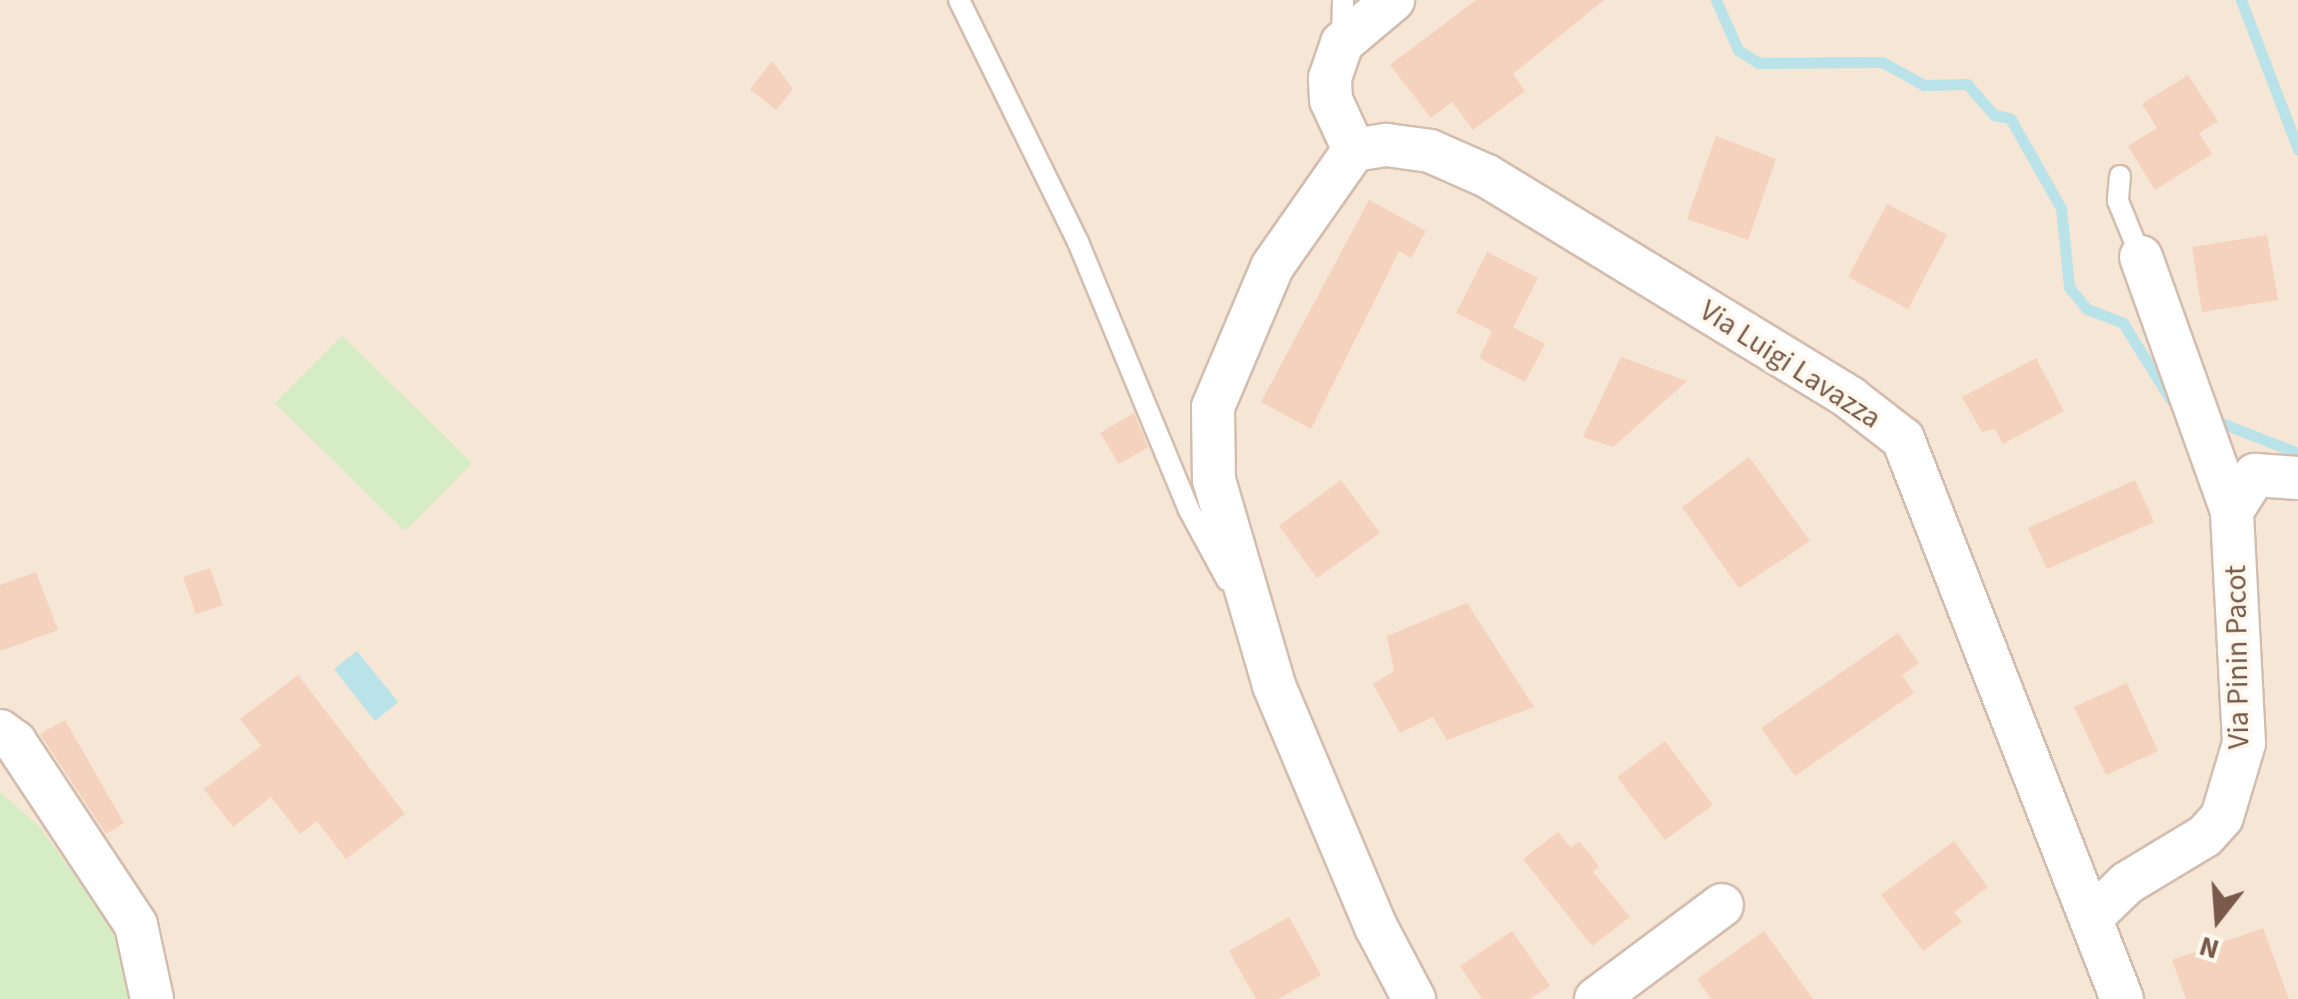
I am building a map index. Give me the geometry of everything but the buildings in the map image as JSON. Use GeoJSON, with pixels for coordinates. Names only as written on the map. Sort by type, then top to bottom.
{"type":"FeatureCollection","features":[{"type":"Feature","properties":{"kind":"street"},"geometry":{"type":"LineString","coordinates":[[1393,0],[1342,43],[1330,78],[1330,100],[1354,150],[1272,266],[1212,407],[1214,480],[1259,640],[1376,926],[1412,998]]}},
{"type":"Feature","properties":{"kind":"street","name":"Via Luigi Lavazza"},"geometry":{"type":"LineString","coordinates":[[1354,150],[1387,145],[1430,151],[1486,176],[1850,398],[1903,439],[2094,915],[2122,999]]}},
{"type":"Feature","properties":{"kind":"street","name":"Via Pinin Pacot"},"geometry":{"type":"LineString","coordinates":[[2094,915],[2126,883],[2205,836],[2235,788],[2244,743],[2232,511],[2205,422],[2141,257]]}},
{"type":"Feature","properties":{"kind":"street"},"geometry":{"type":"LineString","coordinates":[[2232,511],[2255,475],[2298,478]]}},
{"type":"Feature","properties":{"kind":"street"},"geometry":{"type":"LineString","coordinates":[[0,731],[15,742],[136,925],[152,999]]}},
{"type":"Feature","properties":{"kind":"street"},"geometry":{"type":"LineString","coordinates":[[1596,999],[1722,905]]}},
{"type":"Feature","properties":{"kind":"lane"},"geometry":{"type":"LineString","coordinates":[[959,0],[1078,242],[1189,510],[1259,640]]}},
{"type":"Feature","properties":{"kind":"lane"},"geometry":{"type":"LineString","coordinates":[[1342,43],[1343,0]]}},
{"type":"Feature","properties":{"kind":"lane"},"geometry":{"type":"LineString","coordinates":[[2120,176],[2118,201],[2141,257]]}},
{"type":"Feature","properties":{"kind":"shaded area"},"geometry":{"type":"Polygon","coordinates":[[[0,0],[2298,0],[2298,999],[132,999],[39,826],[0,792],[0,0]]]}},
{"type":"Feature","properties":{"kind":"green space"},"geometry":{"type":"Polygon","coordinates":[[[342,336],[472,463],[405,531],[275,403],[342,336]]]}},
{"type":"Feature","properties":{"kind":"green space"},"geometry":{"type":"Polygon","coordinates":[[[0,792],[39,826],[128,950],[132,999],[0,999],[0,792]]]}},
{"type":"Feature","properties":{"kind":"water"},"geometry":{"type":"Polygon","coordinates":[[[357,651],[398,702],[375,721],[334,669],[357,651]]]}},
{"type":"Feature","properties":{"kind":"waterway"},"geometry":{"type":"LineString","coordinates":[[1716,0],[1738,50],[1759,63],[1882,62],[1924,85],[1967,84],[1994,115],[2010,118],[2061,208],[2069,287],[2087,309],[2123,323],[2171,400]]}},
{"type":"Feature","properties":{"kind":"waterway"},"geometry":{"type":"LineString","coordinates":[[2241,0],[2298,149]]}},
{"type":"Feature","properties":{"kind":"waterway"},"geometry":{"type":"LineString","coordinates":[[2211,419],[2298,453]]}}]}
